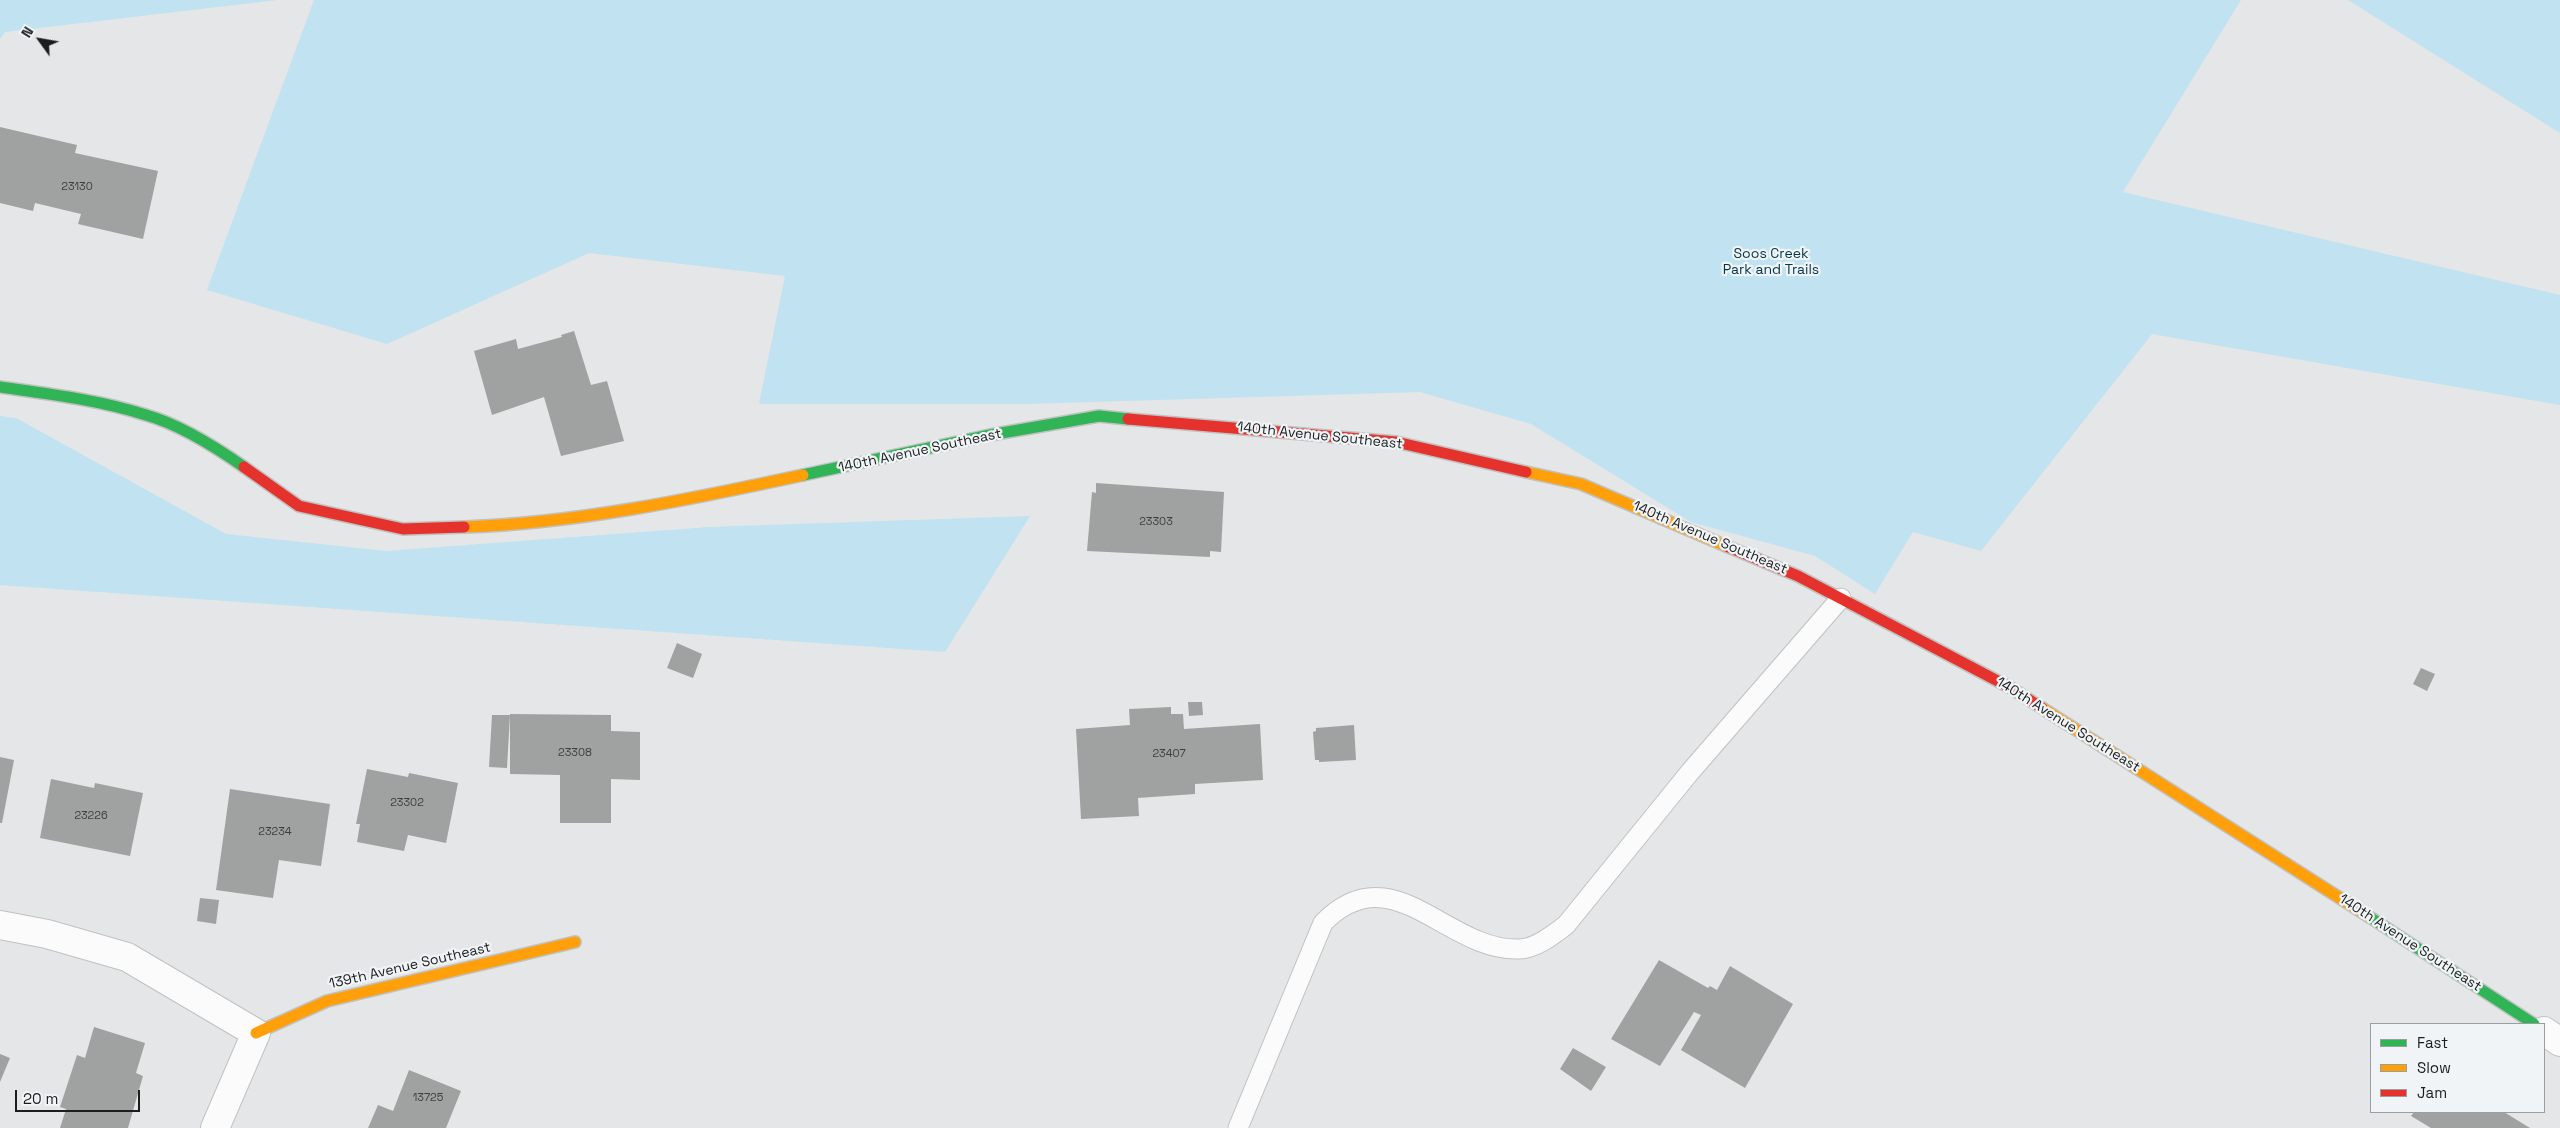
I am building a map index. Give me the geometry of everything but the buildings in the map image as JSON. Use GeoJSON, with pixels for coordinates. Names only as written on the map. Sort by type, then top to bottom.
{"type":"FeatureCollection","features":[{"type":"Feature","properties":{"kind":"street","name":"140th Avenue Southeast"},"geometry":{"type":"LineString","coordinates":[[0,387],[79,399],[148,415],[216,447],[299,506],[403,529],[495,526],[670,504],[990,435],[1099,416],[1396,442],[1581,484],[1798,576],[2011,688],[2386,927],[2532,1023]]}},
{"type":"Feature","properties":{"kind":"street"},"geometry":{"type":"LineString","coordinates":[[0,925],[46,934],[127,957],[256,1033],[216,1128]]}},
{"type":"Feature","properties":{"kind":"street","name":"139th Avenue Southeast"},"geometry":{"type":"LineString","coordinates":[[256,1033],[327,1001],[575,942]]}},
{"type":"Feature","properties":{"kind":"street"},"geometry":{"type":"LineString","coordinates":[[2545,1032],[2560,1042]]}},
{"type":"Feature","properties":{"kind":"lane"},"geometry":{"type":"LineString","coordinates":[[1238,1128],[1323,923],[1334,912],[1364,898],[1382,896],[1409,904],[1492,948],[1521,949],[1550,938],[1566,925],[1690,772],[1841,598]]}},
{"type":"Feature","properties":{"kind":"green space"},"geometry":{"type":"Polygon","coordinates":[[[0,0],[277,0],[5,32],[0,39],[0,0]]]}},
{"type":"Feature","properties":{"kind":"green space","name":"Soos Creek Park and Trails"},"geometry":{"type":"Polygon","coordinates":[[[314,0],[2241,0],[2123,192],[2560,295],[2560,405],[2152,334],[1981,551],[1913,532],[1875,594],[1815,556],[1691,522],[1531,424],[1420,392],[1026,404],[759,404],[785,276],[589,253],[387,344],[207,290],[314,0]]]}},
{"type":"Feature","properties":{"kind":"green space"},"geometry":{"type":"Polygon","coordinates":[[[2348,0],[2560,0],[2560,133],[2348,0]]]}},
{"type":"Feature","properties":{"kind":"green space"},"geometry":{"type":"Polygon","coordinates":[[[0,416],[16,418],[226,534],[386,551],[709,527],[1030,516],[945,652],[0,585],[0,416]]]}},
{"type":"Feature","properties":{"kind":"traffic: fast"},"geometry":{"type":"LineString","coordinates":[[0,387],[92,401],[146,415],[171,424],[197,437],[244,467]]}},
{"type":"Feature","properties":{"kind":"traffic: fast"},"geometry":{"type":"LineString","coordinates":[[803,475],[990,435],[1099,416],[1128,419]]}},
{"type":"Feature","properties":{"kind":"traffic: fast"},"geometry":{"type":"LineString","coordinates":[[2368,916],[2532,1023]]}},
{"type":"Feature","properties":{"kind":"traffic: slow"},"geometry":{"type":"LineString","coordinates":[[1526,472],[1581,484],[1726,546]]}},
{"type":"Feature","properties":{"kind":"traffic: slow"},"geometry":{"type":"LineString","coordinates":[[464,527],[507,525],[592,515],[677,501],[803,475]]}},
{"type":"Feature","properties":{"kind":"traffic: slow"},"geometry":{"type":"LineString","coordinates":[[2042,708],[2368,916]]}},
{"type":"Feature","properties":{"kind":"traffic: slow"},"geometry":{"type":"LineString","coordinates":[[256,1033],[327,1001],[575,942]]}},
{"type":"Feature","properties":{"kind":"traffic: jam"},"geometry":{"type":"LineString","coordinates":[[1128,419],[1396,442],[1526,472]]}},
{"type":"Feature","properties":{"kind":"traffic: jam"},"geometry":{"type":"LineString","coordinates":[[244,467],[299,506],[403,529],[464,527]]}},
{"type":"Feature","properties":{"kind":"traffic: jam"},"geometry":{"type":"LineString","coordinates":[[1726,546],[1798,576],[2011,688],[2042,708]]}}]}
